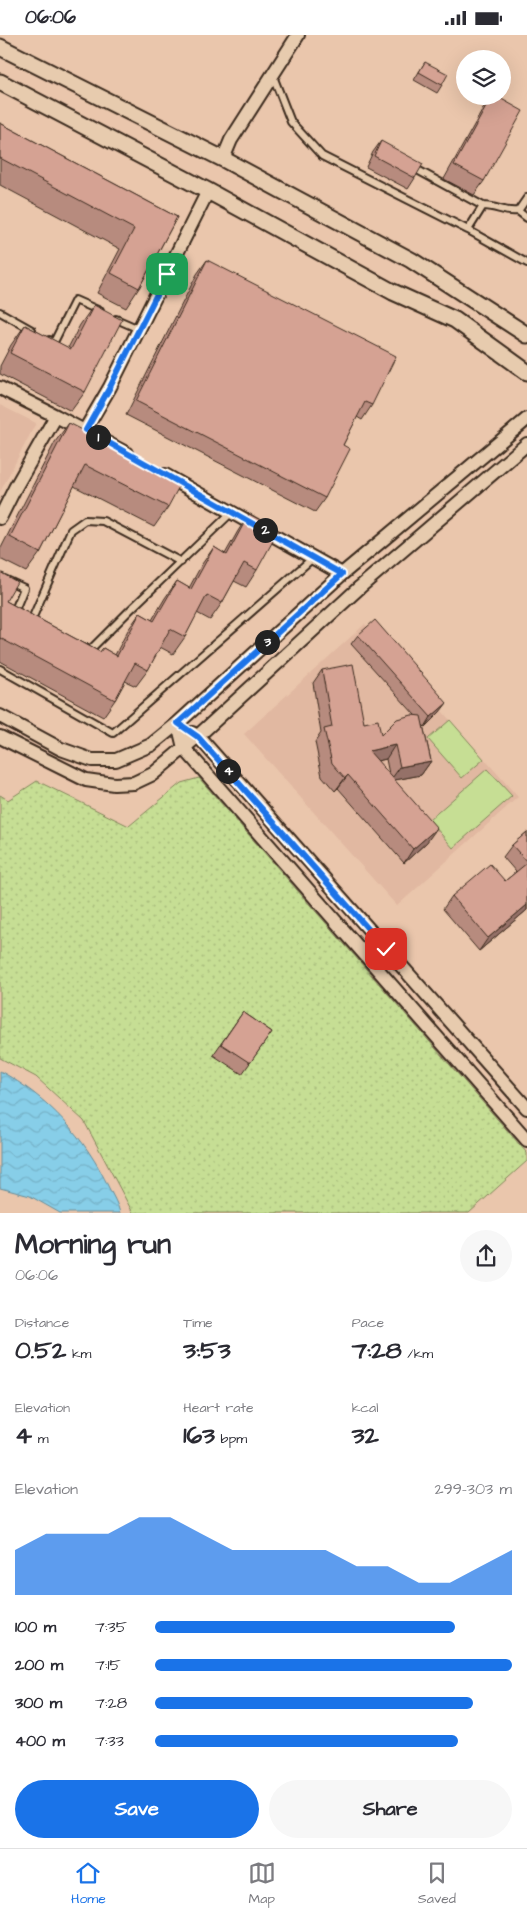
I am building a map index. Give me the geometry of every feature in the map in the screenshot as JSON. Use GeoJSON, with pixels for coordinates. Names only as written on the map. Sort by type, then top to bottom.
{"type":"FeatureCollection","features":[{"type":"Feature","properties":{"kind":"street"},"geometry":{"type":"LineString","coordinates":[[223,159],[231,140],[298,35]]}},
{"type":"Feature","properties":{"kind":"street"},"geometry":{"type":"LineString","coordinates":[[0,47],[223,159],[412,260],[527,335]]}},
{"type":"Feature","properties":{"kind":"street"},"geometry":{"type":"LineString","coordinates":[[0,82],[208,191],[394,293],[455,319],[519,362],[527,373]]}},
{"type":"Feature","properties":{"kind":"street"},"geometry":{"type":"LineString","coordinates":[[86,430],[97,412],[208,191]]}},
{"type":"Feature","properties":{"kind":"street"},"geometry":{"type":"LineString","coordinates":[[0,388],[86,430],[137,459]]}},
{"type":"Feature","properties":{"kind":"street"},"geometry":{"type":"LineString","coordinates":[[0,517],[56,416]]}},
{"type":"Feature","properties":{"kind":"street"},"geometry":{"type":"LineString","coordinates":[[0,716],[61,749],[92,760],[116,759],[151,745],[178,723],[342,574],[527,419]]}},
{"type":"Feature","properties":{"kind":"street"},"geometry":{"type":"LineString","coordinates":[[0,737],[86,780],[114,785],[134,783],[153,774],[198,737],[360,587],[527,445]]}},
{"type":"Feature","properties":{"kind":"street"},"geometry":{"type":"LineString","coordinates":[[155,469],[342,574]]}},
{"type":"Feature","properties":{"kind":"street"},"geometry":{"type":"LineString","coordinates":[[178,723],[198,737],[527,1108]]}},
{"type":"Feature","properties":{"kind":"street"},"geometry":{"type":"LineString","coordinates":[[178,723],[184,748],[527,1140]]}},
{"type":"Feature","properties":{"kind":"lane"},"geometry":{"type":"LineString","coordinates":[[272,75],[291,122],[322,156],[468,230],[527,263]]}},
{"type":"Feature","properties":{"kind":"lane"},"geometry":{"type":"LineString","coordinates":[[409,166],[483,206],[494,205],[507,213],[518,211],[527,198]]}},
{"type":"Feature","properties":{"kind":"lane"},"geometry":{"type":"LineString","coordinates":[[468,230],[483,206]]}},
{"type":"Feature","properties":{"kind":"lane"},"geometry":{"type":"LineString","coordinates":[[518,211],[527,218]]}},
{"type":"Feature","properties":{"kind":"lane"},"geometry":{"type":"LineString","coordinates":[[46,338],[54,342],[75,300],[139,329]]}},
{"type":"Feature","properties":{"kind":"lane"},"geometry":{"type":"LineString","coordinates":[[0,313],[39,334]]}},
{"type":"Feature","properties":{"kind":"lane"},"geometry":{"type":"LineString","coordinates":[[82,645],[90,650],[232,512]]}},
{"type":"Feature","properties":{"kind":"lane"},"geometry":{"type":"LineString","coordinates":[[32,619],[70,530],[85,521],[103,521],[180,561]]}},
{"type":"Feature","properties":{"kind":"lane"},"geometry":{"type":"LineString","coordinates":[[0,669],[113,733],[314,557]]}},
{"type":"Feature","properties":{"kind":"lane"},"geometry":{"type":"LineString","coordinates":[[0,577],[24,588],[15,610],[40,623]]}},
{"type":"Feature","properties":{"kind":"shaded area"},"geometry":{"type":"Polygon","coordinates":[[[0,405],[36,423],[0,492],[0,405]]]}},
{"type":"Feature","properties":{"kind":"shaded area"},"geometry":{"type":"Polygon","coordinates":[[[365,624],[518,797],[397,906],[244,734],[365,624]]]}},
{"type":"Feature","properties":{"kind":"green space"},"geometry":{"type":"Polygon","coordinates":[[[450,720],[484,759],[462,778],[428,739],[450,720]]]}},
{"type":"Feature","properties":{"kind":"green space"},"geometry":{"type":"Polygon","coordinates":[[[487,769],[512,796],[453,848],[429,820],[487,769]]]}},
{"type":"Feature","properties":{"kind":"green space"},"geometry":{"type":"Polygon","coordinates":[[[199,778],[527,1153],[527,1161],[469,1213],[133,1213],[84,1121],[36,1077],[0,1058],[0,795],[8,800],[37,781],[129,826],[181,783],[199,778]]]}},
{"type":"Feature","properties":{"kind":"water"},"geometry":{"type":"Polygon","coordinates":[[[0,1071],[18,1081],[50,1106],[77,1136],[100,1170],[120,1213],[60,1213],[30,1196],[0,1188],[0,1071]]]}},
{"type":"Feature","properties":{"kind":"building"},"geometry":{"type":"Polygon","coordinates":[[[425,62],[448,74],[442,85],[419,72],[425,62]]]}},
{"type":"Feature","properties":{"kind":"building"},"geometry":{"type":"Polygon","coordinates":[[[511,104],[523,111],[484,181],[454,165],[487,105],[511,104]]]}},
{"type":"Feature","properties":{"kind":"building"},"geometry":{"type":"Polygon","coordinates":[[[0,123],[177,217],[139,288],[111,273],[134,229],[0,158],[0,123]]]}},
{"type":"Feature","properties":{"kind":"building"},"geometry":{"type":"Polygon","coordinates":[[[381,141],[423,164],[415,178],[374,156],[381,141]]]}},
{"type":"Feature","properties":{"kind":"building"},"geometry":{"type":"Polygon","coordinates":[[[207,260],[396,356],[372,405],[365,402],[343,445],[350,449],[325,498],[136,401],[207,260]]]}},
{"type":"Feature","properties":{"kind":"building"},"geometry":{"type":"Polygon","coordinates":[[[94,305],[122,320],[85,392],[10,353],[25,325],[71,349],[94,305]]]}},
{"type":"Feature","properties":{"kind":"building"},"geometry":{"type":"Polygon","coordinates":[[[69,423],[182,481],[168,507],[85,465],[40,553],[10,537],[69,423]]]}},
{"type":"Feature","properties":{"kind":"building"},"geometry":{"type":"Polygon","coordinates":[[[249,514],[279,530],[257,570],[244,563],[222,603],[207,595],[185,637],[170,629],[148,670],[135,663],[115,700],[0,638],[0,572],[17,582],[6,601],[100,652],[103,648],[117,656],[140,613],[154,621],[177,581],[191,589],[214,547],[227,555],[249,514]]]}},
{"type":"Feature","properties":{"kind":"building"},"geometry":{"type":"Polygon","coordinates":[[[375,620],[447,703],[431,717],[358,635],[375,620]]]}},
{"type":"Feature","properties":{"kind":"building"},"geometry":{"type":"Polygon","coordinates":[[[353,664],[364,723],[378,720],[381,735],[397,719],[412,715],[421,716],[431,761],[400,767],[395,745],[369,751],[437,828],[413,849],[348,775],[345,778],[332,763],[324,729],[332,727],[322,670],[353,664]]]}},
{"type":"Feature","properties":{"kind":"building"},"geometry":{"type":"Polygon","coordinates":[[[527,832],[527,862],[512,845],[527,832]]]}},
{"type":"Feature","properties":{"kind":"building"},"geometry":{"type":"Polygon","coordinates":[[[527,863],[527,905],[488,938],[452,896],[490,864],[505,881],[527,863]]]}},
{"type":"Feature","properties":{"kind":"building"},"geometry":{"type":"Polygon","coordinates":[[[243,1012],[272,1032],[250,1063],[221,1044],[243,1012]]]}},
{"type":"Feature","properties":{"kind":"route"},"geometry":{"type":"LineString","coordinates":[[167,274],[86,430],[342,574],[178,723],[198,737],[386,949]]}}]}
